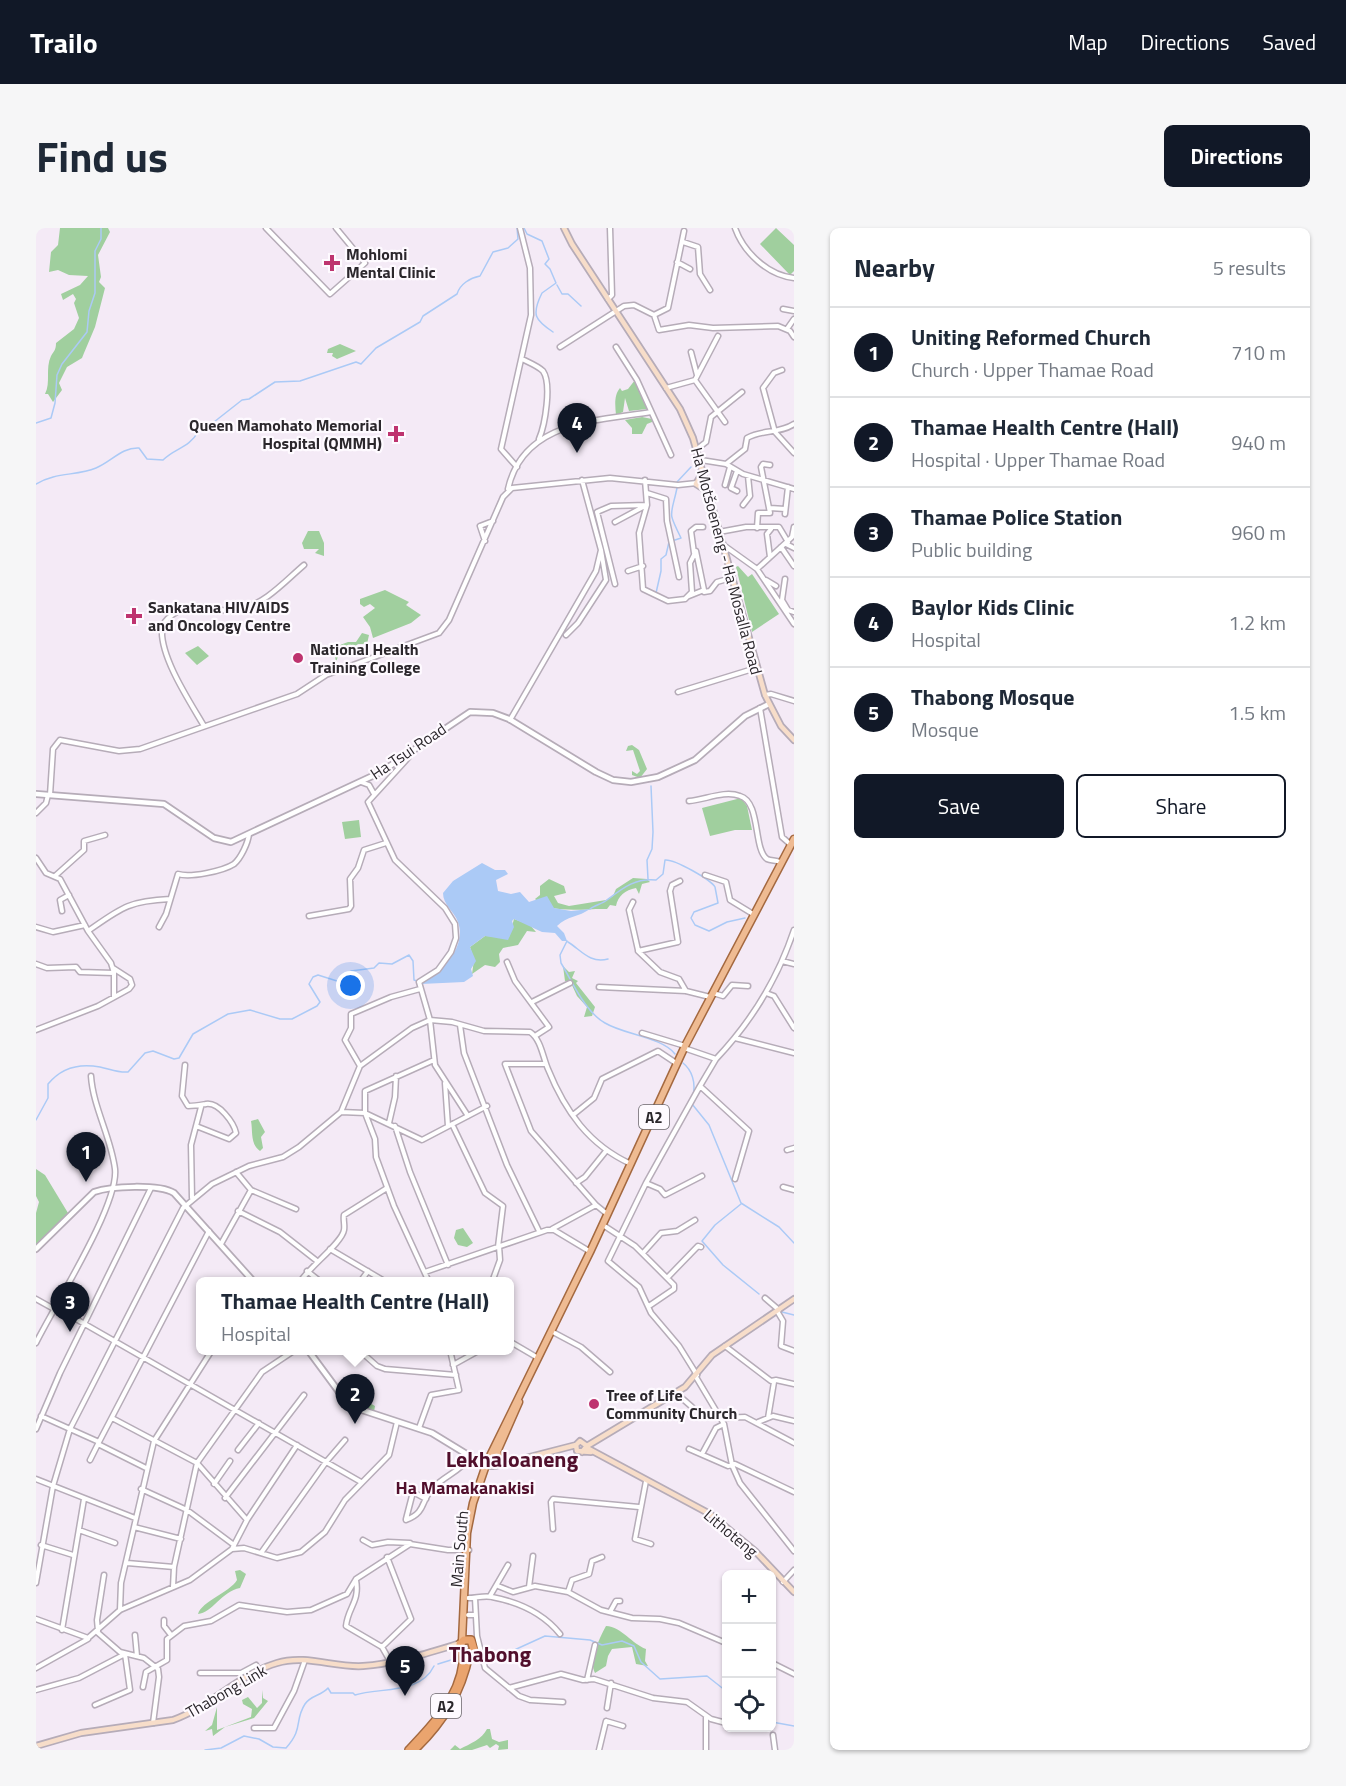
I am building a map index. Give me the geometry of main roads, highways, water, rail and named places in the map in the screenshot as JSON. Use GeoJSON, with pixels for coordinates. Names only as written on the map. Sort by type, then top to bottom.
{"type":"FeatureCollection","features":[{"type":"Feature","properties":{"kind":"highway"},"geometry":{"type":"LineString","coordinates":[[463,1648],[469,1640],[472,1642]]}},
{"type":"Feature","properties":{"kind":"highway","name":"Main South"},"geometry":{"type":"LineString","coordinates":[[463,1648],[475,1647],[472,1642]]}},
{"type":"Feature","properties":{"kind":"highway","name":"Main South"},"geometry":{"type":"LineString","coordinates":[[409,1750],[431,1727],[450,1700],[462,1666],[463,1648]]}},
{"type":"Feature","properties":{"kind":"highway","name":"Main South"},"geometry":{"type":"LineString","coordinates":[[414,1750],[434,1730],[454,1701],[463,1648]]}},
{"type":"Feature","properties":{"kind":"main road","name":"Ha Motšoeneng - Ha Mosalla Road"},"geometry":{"type":"LineString","coordinates":[[564,228],[666,388],[697,449],[756,668],[773,712],[794,740]]}},
{"type":"Feature","properties":{"kind":"main road"},"geometry":{"type":"LineString","coordinates":[[704,471],[696,484],[709,493]]}},
{"type":"Feature","properties":{"kind":"main road","name":"A2"},"geometry":{"type":"LineString","coordinates":[[519,1398],[632,1164],[676,1063],[780,862],[793,842]]}},
{"type":"Feature","properties":{"kind":"main road"},"geometry":{"type":"LineString","coordinates":[[488,1466],[566,1449],[576,1444],[583,1448],[676,1393],[697,1376],[706,1361],[725,1345],[794,1299]]}},
{"type":"Feature","properties":{"kind":"main road","name":"Main South"},"geometry":{"type":"LineString","coordinates":[[488,1466],[513,1419],[519,1398]]}},
{"type":"Feature","properties":{"kind":"main road","name":"Main South"},"geometry":{"type":"LineString","coordinates":[[463,1648],[468,1550],[476,1504],[488,1466],[519,1398]]}},
{"type":"Feature","properties":{"kind":"main road"},"geometry":{"type":"LineString","coordinates":[[595,1440],[596,1454]]}},
{"type":"Feature","properties":{"kind":"main road","name":"Lithoteng"},"geometry":{"type":"LineString","coordinates":[[566,1449],[583,1448],[710,1514],[754,1551],[794,1592]]}},
{"type":"Feature","properties":{"kind":"main road"},"geometry":{"type":"LineString","coordinates":[[497,1451],[499,1459],[504,1463]]}},
{"type":"Feature","properties":{"kind":"main road","name":"Main South"},"geometry":{"type":"LineString","coordinates":[[468,1550],[472,1615],[468,1630],[472,1642]]}},
{"type":"Feature","properties":{"kind":"main road","name":"Thabong Link"},"geometry":{"type":"LineString","coordinates":[[38,1747],[81,1733],[153,1724],[186,1716],[259,1671],[285,1661],[305,1660],[362,1666],[451,1646],[463,1648]]}},
{"type":"Feature","properties":{"kind":"water"},"geometry":{"type":"Polygon","coordinates":[[[482,863],[495,870],[505,870],[508,874],[496,880],[498,891],[511,894],[520,892],[529,902],[547,896],[554,908],[571,911],[590,909],[557,926],[564,933],[567,941],[562,941],[555,933],[542,932],[514,919],[512,921],[514,927],[508,940],[485,936],[470,947],[476,961],[471,969],[473,976],[464,982],[421,984],[421,980],[437,972],[451,958],[459,941],[458,922],[445,901],[443,893],[453,881],[482,863]]]}},
{"type":"Feature","properties":{"kind":"waterway"},"geometry":{"type":"LineString","coordinates":[[36,423],[51,418],[55,403],[57,375],[62,364],[87,332],[89,311],[95,293],[95,251],[101,239],[101,228]]}},
{"type":"Feature","properties":{"kind":"waterway"},"geometry":{"type":"LineString","coordinates":[[36,484],[51,478],[96,468],[133,448],[139,448],[147,459],[163,460],[186,445],[198,432],[208,432],[214,422],[242,400],[249,399],[275,382],[300,381],[356,362],[361,364],[376,348],[420,322],[423,316],[457,294],[466,282],[480,276],[493,252],[508,248],[518,239],[517,228]]}},
{"type":"Feature","properties":{"kind":"waterway"},"geometry":{"type":"LineString","coordinates":[[524,228],[527,234],[542,241],[549,259],[545,264],[550,269],[556,283],[542,293],[536,312],[542,324],[553,332]]}},
{"type":"Feature","properties":{"kind":"waterway"},"geometry":{"type":"LineString","coordinates":[[557,285],[562,294],[568,294],[581,306]]}},
{"type":"Feature","properties":{"kind":"waterway"},"geometry":{"type":"LineString","coordinates":[[677,482],[691,467]]}},
{"type":"Feature","properties":{"kind":"waterway"},"geometry":{"type":"LineString","coordinates":[[656,593],[661,559],[666,555],[669,542],[681,538],[672,518],[677,488]]}},
{"type":"Feature","properties":{"kind":"waterway"},"geometry":{"type":"LineString","coordinates":[[648,879],[647,860],[652,849],[653,832],[651,786]]}},
{"type":"Feature","properties":{"kind":"waterway"},"geometry":{"type":"LineString","coordinates":[[590,909],[630,885],[656,880],[663,874],[665,860],[692,870],[715,887],[718,903],[694,912],[691,918],[695,925],[709,931],[727,922],[745,918]]}},
{"type":"Feature","properties":{"kind":"waterway"},"geometry":{"type":"LineString","coordinates":[[567,941],[560,955],[561,963],[591,1012],[605,1023],[652,1040],[669,1048],[675,1054]]}},
{"type":"Feature","properties":{"kind":"waterway"},"geometry":{"type":"LineString","coordinates":[[568,942],[591,958],[608,959]]}},
{"type":"Feature","properties":{"kind":"waterway"},"geometry":{"type":"LineString","coordinates":[[36,1120],[48,1098],[48,1084],[59,1074],[78,1066],[128,1072],[145,1053],[153,1051],[174,1059],[179,1058],[193,1034],[228,1014],[250,1010],[280,1019],[292,1019],[317,1006],[320,1002],[309,984],[313,977],[318,975],[337,981],[351,971],[374,968],[379,963],[392,964],[409,955],[413,961],[414,980],[417,981]]}},
{"type":"Feature","properties":{"kind":"waterway"},"geometry":{"type":"LineString","coordinates":[[683,1063],[689,1069],[692,1077],[693,1095]]}},
{"type":"Feature","properties":{"kind":"waterway"},"geometry":{"type":"LineString","coordinates":[[692,1104],[709,1125],[741,1203],[779,1227],[794,1243]]}},
{"type":"Feature","properties":{"kind":"waterway"},"geometry":{"type":"LineString","coordinates":[[741,1204],[715,1225],[702,1241],[723,1265],[759,1294]]}},
{"type":"Feature","properties":{"kind":"waterway"},"geometry":{"type":"LineString","coordinates":[[782,1312],[794,1315]]}},
{"type":"Feature","properties":{"kind":"waterway"},"geometry":{"type":"LineString","coordinates":[[486,1663],[545,1636],[590,1640],[602,1645],[622,1641],[634,1646],[641,1662],[660,1679],[707,1676],[722,1688]]}},
{"type":"Feature","properties":{"kind":"waterway"},"geometry":{"type":"LineString","coordinates":[[438,1664],[451,1660],[459,1662]]}},
{"type":"Feature","properties":{"kind":"waterway"},"geometry":{"type":"LineString","coordinates":[[471,1662],[480,1662]]}},
{"type":"Feature","properties":{"kind":"waterway"},"geometry":{"type":"LineString","coordinates":[[205,1750],[221,1748],[244,1736],[259,1739],[273,1747],[286,1748],[295,1735],[305,1704],[328,1688],[331,1693],[353,1693],[355,1695],[409,1686],[428,1675],[434,1666]]}},
{"type":"Feature","properties":{"kind":"waterway"},"geometry":{"type":"LineString","coordinates":[[776,1723],[794,1726]]}},
{"type":"Feature","properties":{"kind":"place","name":"Mohlomi Mental Clinic"},"geometry":{"type":"Point","coordinates":[332,263]}},
{"type":"Feature","properties":{"kind":"place","name":"Queen Mamohato Memorial Hospital (QMMH)"},"geometry":{"type":"Point","coordinates":[396,434]}},
{"type":"Feature","properties":{"kind":"place","name":"Baylor Kids Clinic"},"geometry":{"type":"Point","coordinates":[577,453]}},
{"type":"Feature","properties":{"kind":"place","name":"Sankatana HIV/AIDS and Oncology Centre"},"geometry":{"type":"Point","coordinates":[134,616]}},
{"type":"Feature","properties":{"kind":"place","name":"National Health Training College"},"geometry":{"type":"Point","coordinates":[298,658]}},
{"type":"Feature","properties":{"kind":"place","name":"Uniting Reformed Church"},"geometry":{"type":"Point","coordinates":[86,1182]}},
{"type":"Feature","properties":{"kind":"place","name":"Thamae Police Station"},"geometry":{"type":"Point","coordinates":[70,1332]}},
{"type":"Feature","properties":{"kind":"place","name":"Tree of Life Community Church"},"geometry":{"type":"Point","coordinates":[594,1404]}},
{"type":"Feature","properties":{"kind":"place","name":"Thamae Health Centre (Hall)"},"geometry":{"type":"Point","coordinates":[355,1424]}},
{"type":"Feature","properties":{"kind":"place","name":"Thabong Mosque"},"geometry":{"type":"Point","coordinates":[405,1696]}},
{"type":"Feature","properties":{"kind":"district","name":"Lekhaloaneng"},"geometry":{"type":"Point","coordinates":[512,1459]}},
{"type":"Feature","properties":{"kind":"district","name":"Ha Mamakanakisi"},"geometry":{"type":"Point","coordinates":[465,1487]}},
{"type":"Feature","properties":{"kind":"district","name":"Thabong"},"geometry":{"type":"Point","coordinates":[490,1654]}}]}
